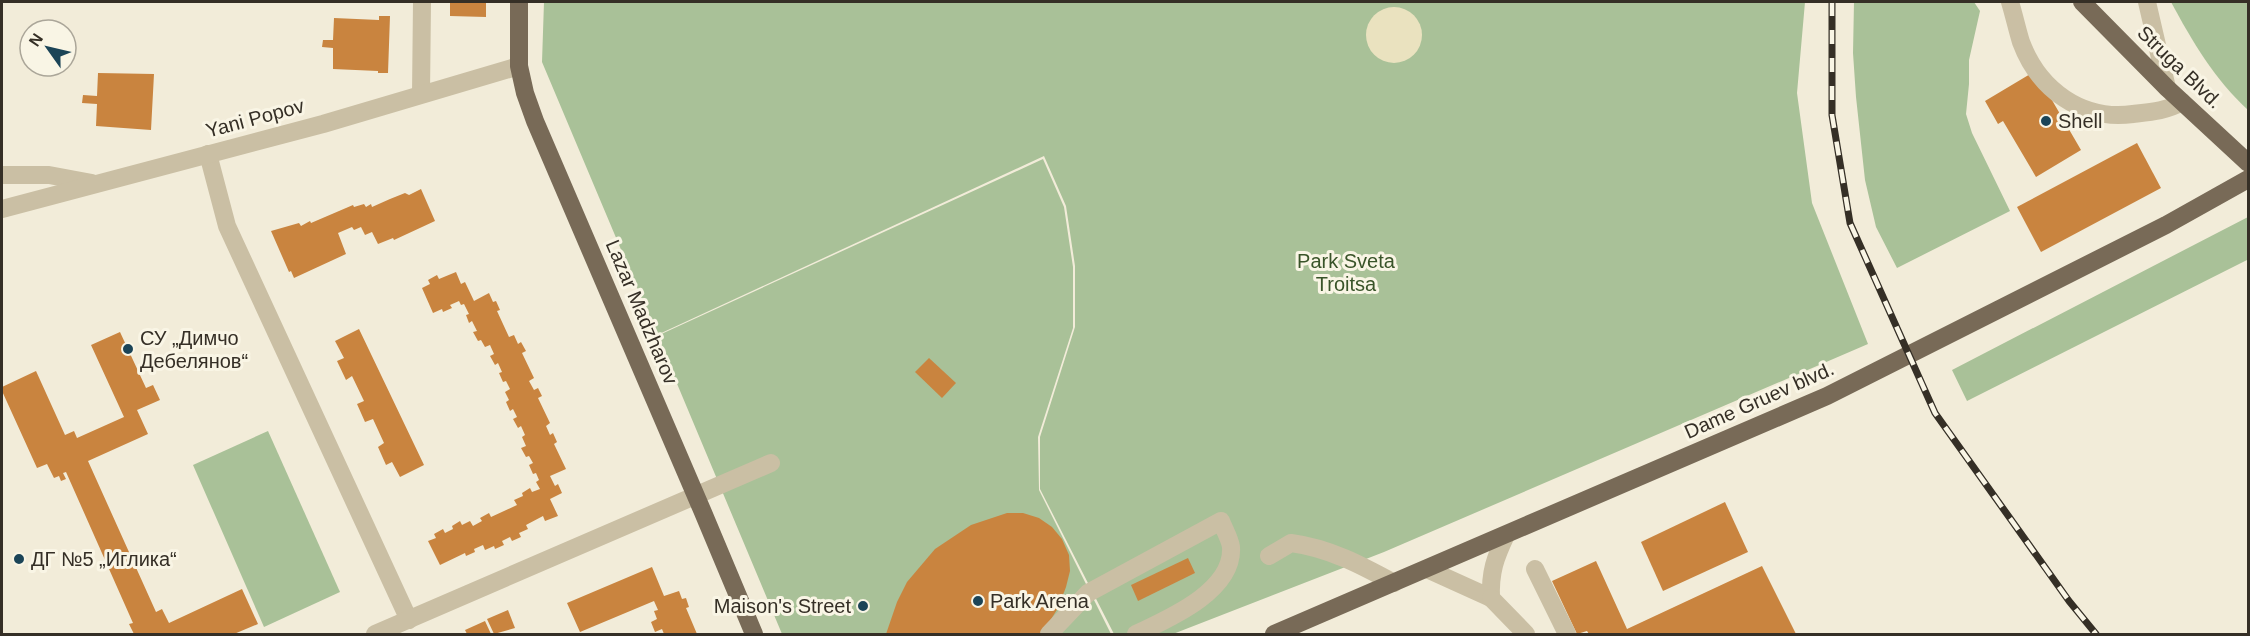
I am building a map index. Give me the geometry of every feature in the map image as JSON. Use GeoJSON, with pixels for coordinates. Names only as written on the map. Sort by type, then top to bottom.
{"type":"FeatureCollection","features":[{"type":"Feature","properties":{"kind":"main road","name":"Lazar Madzharov"},"geometry":{"type":"LineString","coordinates":[[519,2],[519,66],[535,121],[754,634]]}},
{"type":"Feature","properties":{"kind":"main road","name":"Struga Blvd."},"geometry":{"type":"LineString","coordinates":[[2082,2],[2167,88],[2248,163]]}},
{"type":"Feature","properties":{"kind":"main road","name":"Dame Gruev blvd."},"geometry":{"type":"LineString","coordinates":[[1274,634],[1827,396],[2166,225],[2248,179]]}},
{"type":"Feature","properties":{"kind":"street"},"geometry":{"type":"LineString","coordinates":[[421,94],[422,2]]}},
{"type":"Feature","properties":{"kind":"street"},"geometry":{"type":"LineString","coordinates":[[2010,2],[2022,43],[2033,66],[2063,98],[2081,109],[2105,115],[2127,115],[2164,111],[2182,102]]}},
{"type":"Feature","properties":{"kind":"street"},"geometry":{"type":"LineString","coordinates":[[2147,2],[2167,88]]}},
{"type":"Feature","properties":{"kind":"street","name":"Yani Popov"},"geometry":{"type":"LineString","coordinates":[[2,209],[323,124],[519,66]]}},
{"type":"Feature","properties":{"kind":"street"},"geometry":{"type":"LineString","coordinates":[[208,154],[226,226],[409,620]]}},
{"type":"Feature","properties":{"kind":"street"},"geometry":{"type":"LineString","coordinates":[[2,175],[49,175],[96,184]]}},
{"type":"Feature","properties":{"kind":"street"},"geometry":{"type":"LineString","coordinates":[[375,634],[771,463]]}},
{"type":"Feature","properties":{"kind":"street"},"geometry":{"type":"LineString","coordinates":[[1049,634],[1088,593],[1221,521],[1231,547],[1228,567],[1208,594],[1177,615],[1136,634]]}},
{"type":"Feature","properties":{"kind":"street"},"geometry":{"type":"LineString","coordinates":[[1491,598],[1490,577],[1496,555],[1506,535]]}},
{"type":"Feature","properties":{"kind":"street"},"geometry":{"type":"LineString","coordinates":[[1269,556],[1291,543],[1313,546],[1342,556],[1394,583]]}},
{"type":"Feature","properties":{"kind":"street"},"geometry":{"type":"LineString","coordinates":[[1427,569],[1491,598],[1526,634]]}},
{"type":"Feature","properties":{"kind":"street"},"geometry":{"type":"LineString","coordinates":[[1535,569],[1567,634]]}},
{"type":"Feature","properties":{"kind":"green space","name":"Park Sveta Troitsa"},"geometry":{"type":"Polygon","coordinates":[[[544,2],[1805,2],[1797,93],[1812,203],[1868,344],[1384,552],[1173,634],[1114,634],[1040,489],[1040,437],[1075,327],[1075,266],[1066,206],[1044,156],[657,335],[542,62],[544,2]]]}},
{"type":"Feature","properties":{"kind":"green space"},"geometry":{"type":"Polygon","coordinates":[[[1854,2],[1974,2],[1980,11],[1969,60],[1966,114],[1972,133],[2010,211],[1897,268],[1876,227],[1865,180],[1853,53],[1854,2]]]}},
{"type":"Feature","properties":{"kind":"green space"},"geometry":{"type":"Polygon","coordinates":[[[2171,2],[2248,2],[2248,110],[2225,86],[2205,59],[2171,2]]]}},
{"type":"Feature","properties":{"kind":"green space"},"geometry":{"type":"Polygon","coordinates":[[[1043,159],[1064,207],[1073,267],[1073,328],[1038,437],[1039,490],[1111,634],[782,634],[657,336],[1043,159]]]}},
{"type":"Feature","properties":{"kind":"green space"},"geometry":{"type":"Polygon","coordinates":[[[2248,217],[2248,263],[2247,260],[1967,401],[1952,370],[2248,217]]]}},
{"type":"Feature","properties":{"kind":"green space"},"geometry":{"type":"Polygon","coordinates":[[[268,431],[340,592],[264,627],[193,465],[268,431]]]}},
{"type":"Feature","properties":{"kind":"shaded area"},"geometry":{"type":"Polygon","coordinates":[[[1388,7],[1400,7],[1410,11],[1418,19],[1422,35],[1418,51],[1410,59],[1400,63],[1388,63],[1378,59],[1370,51],[1366,41],[1366,29],[1370,19],[1378,11],[1388,7]]]}},
{"type":"Feature","properties":{"kind":"building"},"geometry":{"type":"Polygon","coordinates":[[[450,2],[486,2],[486,17],[450,16],[450,2]]]}},
{"type":"Feature","properties":{"kind":"building"},"geometry":{"type":"Polygon","coordinates":[[[379,16],[390,16],[388,73],[333,69],[333,48],[322,47],[323,40],[333,40],[334,18],[379,20],[379,16]]]}},
{"type":"Feature","properties":{"kind":"building"},"geometry":{"type":"Polygon","coordinates":[[[2042,67],[2049,95],[2081,150],[2036,177],[2003,121],[1998,124],[1985,101],[2042,67]]]}},
{"type":"Feature","properties":{"kind":"building"},"geometry":{"type":"Polygon","coordinates":[[[98,73],[154,74],[151,130],[96,126],[97,104],[82,103],[83,95],[97,96],[98,73]]]}},
{"type":"Feature","properties":{"kind":"building"},"geometry":{"type":"Polygon","coordinates":[[[2137,143],[2161,188],[2041,252],[2017,207],[2137,143]]]}},
{"type":"Feature","properties":{"kind":"building"},"geometry":{"type":"Polygon","coordinates":[[[421,189],[435,221],[394,240],[393,238],[378,244],[372,232],[365,235],[361,227],[354,230],[352,227],[338,233],[346,254],[294,278],[291,271],[289,272],[271,231],[299,223],[301,226],[310,221],[311,223],[353,205],[354,207],[364,204],[366,207],[371,204],[372,207],[421,189]]]}},
{"type":"Feature","properties":{"kind":"building"},"geometry":{"type":"Polygon","coordinates":[[[456,272],[461,284],[465,282],[474,301],[489,293],[493,302],[496,301],[500,310],[497,311],[509,337],[514,335],[518,344],[521,342],[526,351],[522,353],[534,378],[529,381],[534,390],[538,388],[542,396],[538,398],[550,423],[546,426],[550,435],[553,433],[557,442],[554,444],[566,469],[550,476],[555,486],[558,484],[562,493],[550,499],[558,516],[545,521],[543,516],[526,525],[528,529],[519,533],[521,537],[512,541],[510,537],[502,541],[504,545],[495,549],[494,546],[485,550],[483,545],[474,549],[475,552],[466,556],[465,553],[440,565],[428,541],[436,538],[434,534],[443,529],[445,533],[453,529],[452,526],[460,521],[462,525],[470,521],[473,526],[489,513],[491,517],[517,505],[514,500],[523,496],[522,493],[530,488],[532,492],[540,489],[536,482],[539,480],[536,473],[533,474],[529,465],[533,463],[521,448],[526,446],[522,437],[525,435],[521,426],[518,428],[513,419],[517,417],[513,409],[510,411],[506,402],[509,400],[505,392],[510,389],[506,381],[503,382],[498,363],[495,365],[490,356],[494,354],[490,345],[485,347],[481,340],[478,341],[473,332],[477,331],[472,321],[469,323],[466,315],[469,314],[464,304],[461,305],[459,301],[450,305],[452,308],[433,313],[422,288],[430,284],[428,280],[437,275],[439,279],[456,272]]]}},
{"type":"Feature","properties":{"kind":"building"},"geometry":{"type":"Polygon","coordinates":[[[359,329],[424,465],[400,477],[392,462],[386,465],[378,447],[384,443],[373,419],[365,422],[357,404],[364,401],[352,376],[346,380],[337,361],[344,358],[335,341],[359,329]]]}},
{"type":"Feature","properties":{"kind":"building"},"geometry":{"type":"Polygon","coordinates":[[[120,332],[146,388],[153,385],[160,400],[137,410],[148,434],[88,461],[156,612],[162,609],[169,623],[242,589],[258,624],[234,634],[134,634],[129,624],[133,623],[66,472],[63,473],[66,479],[61,481],[59,476],[54,478],[47,464],[37,468],[2,387],[36,371],[65,435],[74,431],[77,438],[124,417],[91,345],[120,332]]]}},
{"type":"Feature","properties":{"kind":"building"},"geometry":{"type":"Polygon","coordinates":[[[929,358],[956,383],[942,398],[915,372],[929,358]]]}},
{"type":"Feature","properties":{"kind":"building"},"geometry":{"type":"Polygon","coordinates":[[[1725,502],[1748,552],[1663,591],[1641,542],[1725,502]]]}},
{"type":"Feature","properties":{"kind":"building"},"geometry":{"type":"Polygon","coordinates":[[[1007,513],[1023,513],[1039,518],[1052,527],[1062,539],[1069,555],[1070,571],[1066,587],[1058,608],[1042,634],[886,634],[907,582],[935,549],[971,525],[1007,513]]]}},
{"type":"Feature","properties":{"kind":"building"},"geometry":{"type":"Polygon","coordinates":[[[1188,558],[1195,573],[1138,601],[1131,585],[1188,558]]]}},
{"type":"Feature","properties":{"kind":"building"},"geometry":{"type":"Polygon","coordinates":[[[1596,561],[1627,629],[1762,566],[1796,634],[1589,634],[1587,631],[1577,634],[1552,581],[1596,561]]]}},
{"type":"Feature","properties":{"kind":"building"},"geometry":{"type":"Polygon","coordinates":[[[652,567],[664,596],[679,591],[682,599],[686,598],[689,607],[686,608],[697,634],[664,634],[662,629],[655,632],[651,622],[657,619],[654,611],[658,610],[654,601],[580,632],[567,603],[652,567]]]}},
{"type":"Feature","properties":{"kind":"building"},"geometry":{"type":"Polygon","coordinates":[[[508,610],[515,628],[494,634],[487,619],[508,610]]]}},
{"type":"Feature","properties":{"kind":"building"},"geometry":{"type":"Polygon","coordinates":[[[485,621],[491,634],[467,634],[465,630],[485,621]]]}},
{"type":"Feature","properties":{"kind":"railway"},"geometry":{"type":"LineString","coordinates":[[1832,2],[1832,115],[1850,223],[1935,413],[2069,601],[2096,634]]}},
{"type":"Feature","properties":{"kind":"place","name":"Shell"},"geometry":{"type":"Point","coordinates":[2046,121]}},
{"type":"Feature","properties":{"kind":"place","name":"СУ „Димчо Дебелянов“"},"geometry":{"type":"Point","coordinates":[128,349]}},
{"type":"Feature","properties":{"kind":"place","name":"ДГ №5 „Иглика“"},"geometry":{"type":"Point","coordinates":[19,559]}},
{"type":"Feature","properties":{"kind":"place","name":"Park Arena"},"geometry":{"type":"Point","coordinates":[978,601]}},
{"type":"Feature","properties":{"kind":"place","name":"Maison's Street"},"geometry":{"type":"Point","coordinates":[863,606]}}]}
